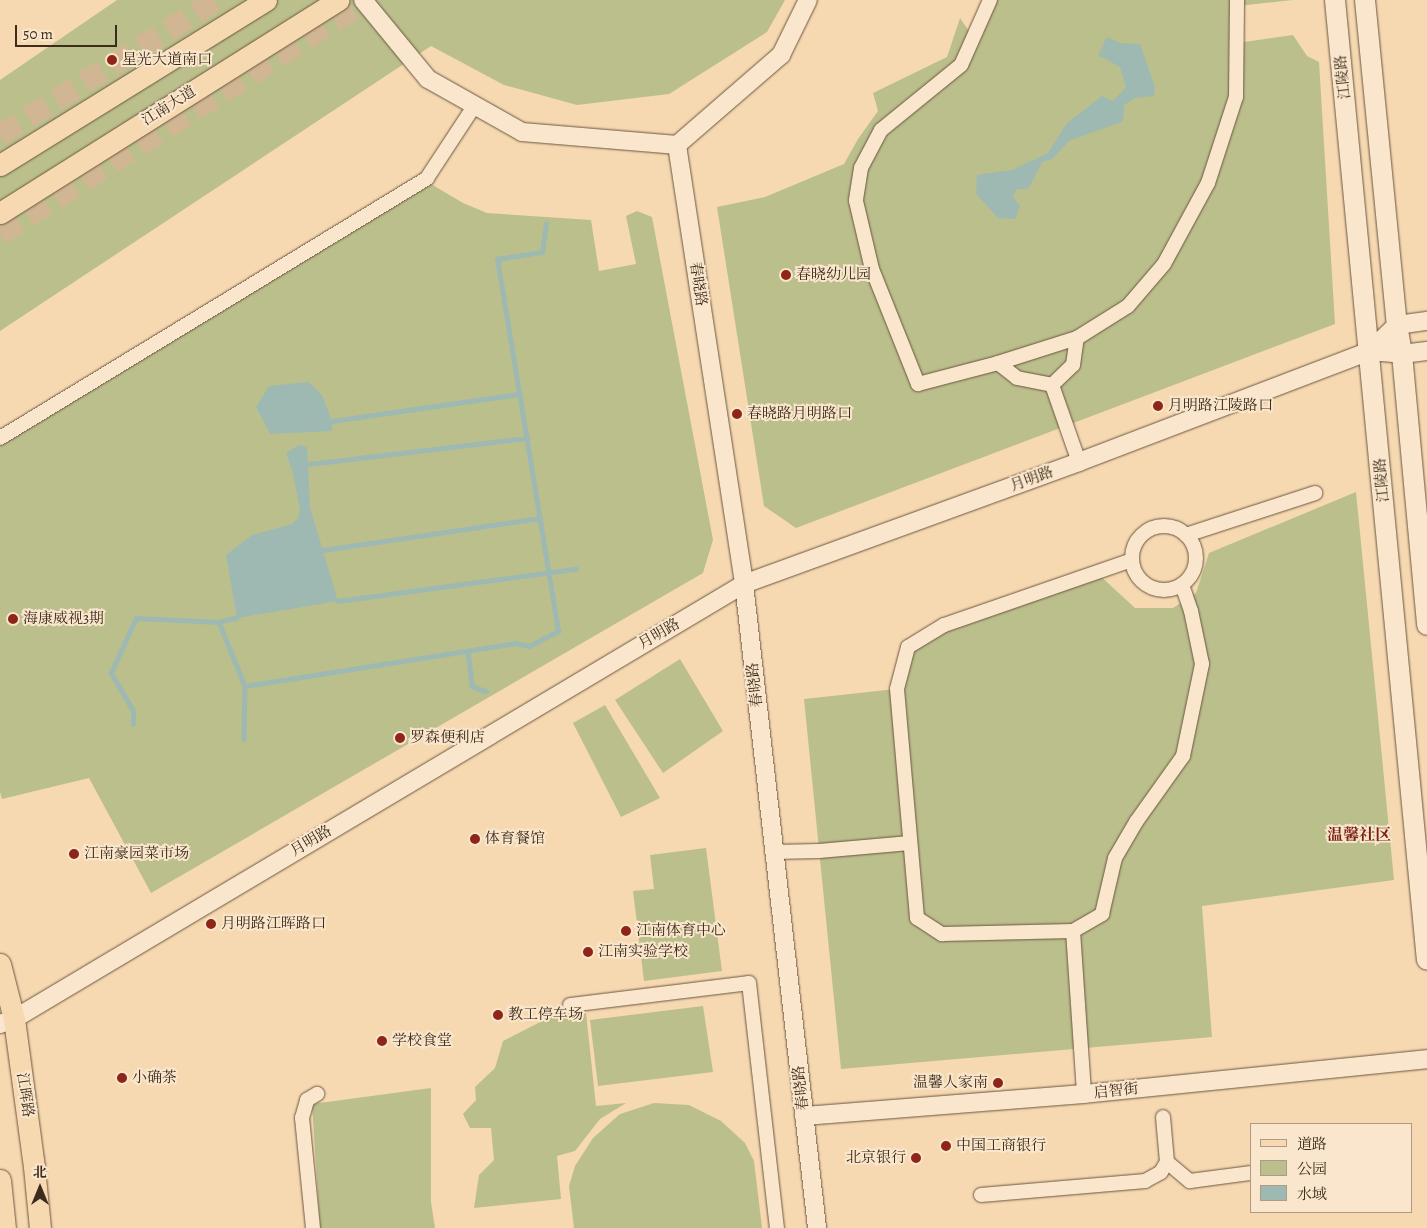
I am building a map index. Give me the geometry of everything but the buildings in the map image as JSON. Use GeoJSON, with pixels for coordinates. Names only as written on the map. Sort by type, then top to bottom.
{"type":"FeatureCollection","features":[{"type":"Feature","properties":{"kind":"main road"},"geometry":{"type":"LineString","coordinates":[[0,165],[266,0]]}},
{"type":"Feature","properties":{"kind":"main road","name":"江南大道"},"geometry":{"type":"LineString","coordinates":[[0,213],[338,0]]}},
{"type":"Feature","properties":{"kind":"main road","name":"江陵路"},"geometry":{"type":"LineString","coordinates":[[1335,0],[1427,960]]}},
{"type":"Feature","properties":{"kind":"main road","name":"江陵路"},"geometry":{"type":"LineString","coordinates":[[1365,0],[1397,325],[1402,354],[1427,625]]}},
{"type":"Feature","properties":{"kind":"main road","name":"江晖路"},"geometry":{"type":"LineString","coordinates":[[0,964],[7,1021],[34,1167],[40,1228]]}},
{"type":"Feature","properties":{"kind":"main road"},"geometry":{"type":"LineString","coordinates":[[0,1180],[5,1228]]}},
{"type":"Feature","properties":{"kind":"street"},"geometry":{"type":"LineString","coordinates":[[363,0],[428,79],[522,132],[677,145],[781,55],[808,0]]}},
{"type":"Feature","properties":{"kind":"street"},"geometry":{"type":"LineString","coordinates":[[990,0],[961,65],[881,130],[861,168],[856,201],[872,269],[918,384],[998,363],[1077,338],[1128,306],[1164,264],[1208,183],[1236,97],[1237,0]]}},
{"type":"Feature","properties":{"kind":"street"},"geometry":{"type":"LineString","coordinates":[[0,438],[427,178],[474,105]]}},
{"type":"Feature","properties":{"kind":"street","name":"春晓路"},"geometry":{"type":"LineString","coordinates":[[677,145],[744,584],[817,1228]]}},
{"type":"Feature","properties":{"kind":"street"},"geometry":{"type":"LineString","coordinates":[[1397,325],[1427,321]]}},
{"type":"Feature","properties":{"kind":"street","name":"月明路"},"geometry":{"type":"LineString","coordinates":[[1370,352],[1397,325]]}},
{"type":"Feature","properties":{"kind":"street"},"geometry":{"type":"LineString","coordinates":[[1052,385],[1073,365],[1077,338]]}},
{"type":"Feature","properties":{"kind":"street","name":"月明路"},"geometry":{"type":"LineString","coordinates":[[7,1021],[744,584],[1079,462],[1370,352],[1402,354],[1427,351]]}},
{"type":"Feature","properties":{"kind":"street"},"geometry":{"type":"LineString","coordinates":[[998,363],[1017,378],[1052,385]]}},
{"type":"Feature","properties":{"kind":"street"},"geometry":{"type":"LineString","coordinates":[[1052,385],[1079,462]]}},
{"type":"Feature","properties":{"kind":"street"},"geometry":{"type":"LineString","coordinates":[[1186,535],[1315,493]]}},
{"type":"Feature","properties":{"kind":"street"},"geometry":{"type":"LineString","coordinates":[[1166,526],[1177,529],[1186,535],[1196,551],[1196,561],[1189,579],[1182,585],[1164,591],[1154,589],[1138,578],[1132,560],[1133,549],[1146,532],[1156,527],[1166,526]]}},
{"type":"Feature","properties":{"kind":"street"},"geometry":{"type":"LineString","coordinates":[[1132,560],[944,625],[908,647],[897,689],[917,918],[942,934],[1073,931],[1102,914],[1115,858],[1136,822],[1183,756],[1202,664],[1191,611],[1182,585]]}},
{"type":"Feature","properties":{"kind":"street"},"geometry":{"type":"LineString","coordinates":[[774,852],[819,851],[910,843]]}},
{"type":"Feature","properties":{"kind":"street"},"geometry":{"type":"LineString","coordinates":[[1073,931],[1084,1094]]}},
{"type":"Feature","properties":{"kind":"street"},"geometry":{"type":"LineString","coordinates":[[570,1005],[749,983],[777,1228]]}},
{"type":"Feature","properties":{"kind":"street","name":"启智街"},"geometry":{"type":"LineString","coordinates":[[804,1116],[1084,1094],[1427,1059]]}},
{"type":"Feature","properties":{"kind":"street"},"geometry":{"type":"LineString","coordinates":[[313,1228],[302,1118],[307,1100],[317,1094]]}},
{"type":"Feature","properties":{"kind":"street"},"geometry":{"type":"LineString","coordinates":[[981,1196],[1145,1181],[1162,1172],[1167,1162],[1163,1117]]}},
{"type":"Feature","properties":{"kind":"street"},"geometry":{"type":"LineString","coordinates":[[1167,1162],[1190,1181],[1250,1172]]}},
{"type":"Feature","properties":{"kind":"green space"},"geometry":{"type":"Polygon","coordinates":[[[117,0],[785,0],[767,32],[669,94],[577,105],[504,85],[431,46],[0,331],[0,80],[117,0]]]}},
{"type":"Feature","properties":{"kind":"green space"},"geometry":{"type":"Polygon","coordinates":[[[990,0],[1293,0],[1237,6],[1237,43],[1293,35],[1307,56],[1319,62],[1335,324],[796,528],[764,506],[717,207],[765,197],[844,164],[858,139],[878,111],[873,93],[947,57],[960,18],[973,37],[990,0]]]}},
{"type":"Feature","properties":{"kind":"green space"},"geometry":{"type":"Polygon","coordinates":[[[431,184],[463,203],[487,213],[591,220],[599,271],[636,264],[626,216],[637,211],[652,217],[713,540],[703,573],[151,893],[89,778],[2,799],[0,792],[0,443],[431,184]]]}},
{"type":"Feature","properties":{"kind":"green space"},"geometry":{"type":"Polygon","coordinates":[[[1356,492],[1394,880],[1202,906],[1212,1037],[841,1069],[804,699],[896,689],[908,647],[944,625],[1096,572],[1135,608],[1173,608],[1196,593],[1209,553],[1356,492]]]}},
{"type":"Feature","properties":{"kind":"green space"},"geometry":{"type":"Polygon","coordinates":[[[680,659],[723,731],[663,773],[615,700],[680,659]]]}},
{"type":"Feature","properties":{"kind":"green space"},"geometry":{"type":"Polygon","coordinates":[[[605,705],[660,798],[621,817],[573,723],[605,705]]]}},
{"type":"Feature","properties":{"kind":"green space"},"geometry":{"type":"Polygon","coordinates":[[[706,848],[722,971],[644,981],[633,891],[654,889],[650,855],[706,848]]]}},
{"type":"Feature","properties":{"kind":"green space"},"geometry":{"type":"Polygon","coordinates":[[[703,1006],[713,1072],[598,1086],[590,1020],[703,1006]]]}},
{"type":"Feature","properties":{"kind":"green space"},"geometry":{"type":"Polygon","coordinates":[[[586,1013],[596,1106],[626,1103],[600,1119],[575,1151],[557,1156],[561,1199],[474,1208],[479,1175],[494,1160],[491,1128],[470,1128],[463,1114],[476,1100],[475,1087],[495,1068],[503,1041],[550,1017],[586,1013]]]}},
{"type":"Feature","properties":{"kind":"green space"},"geometry":{"type":"Polygon","coordinates":[[[431,1088],[431,1202],[435,1228],[320,1228],[312,1104],[431,1088]]]}},
{"type":"Feature","properties":{"kind":"green space"},"geometry":{"type":"Polygon","coordinates":[[[654,1103],[689,1105],[721,1121],[745,1143],[754,1161],[762,1228],[574,1228],[569,1186],[575,1166],[593,1138],[620,1114],[654,1103]]]}},
{"type":"Feature","properties":{"kind":"water"},"geometry":{"type":"Polygon","coordinates":[[[1107,37],[1120,43],[1140,44],[1155,87],[1154,96],[1135,98],[1124,105],[1123,121],[1069,141],[1051,160],[1043,161],[1028,189],[1017,189],[1013,197],[1020,206],[1015,219],[998,218],[976,194],[977,175],[1012,170],[1048,153],[1067,123],[1102,96],[1113,101],[1126,87],[1120,67],[1098,55],[1107,37]]]}},
{"type":"Feature","properties":{"kind":"water"},"geometry":{"type":"Polygon","coordinates":[[[308,382],[322,395],[332,421],[332,431],[270,434],[256,407],[269,386],[308,382]]]}},
{"type":"Feature","properties":{"kind":"water"},"geometry":{"type":"Polygon","coordinates":[[[299,445],[307,447],[310,507],[338,601],[237,618],[226,555],[252,535],[292,524],[298,518],[300,510],[293,473],[286,453],[299,445]]]}},
{"type":"Feature","properties":{"kind":"waterway"},"geometry":{"type":"LineString","coordinates":[[245,686],[515,643],[529,646],[558,631],[497,259],[542,252],[546,224]]}},
{"type":"Feature","properties":{"kind":"waterway"},"geometry":{"type":"LineString","coordinates":[[332,421],[519,394]]}},
{"type":"Feature","properties":{"kind":"waterway"},"geometry":{"type":"LineString","coordinates":[[309,464],[527,438]]}},
{"type":"Feature","properties":{"kind":"waterway"},"geometry":{"type":"LineString","coordinates":[[323,550],[540,518]]}},
{"type":"Feature","properties":{"kind":"waterway"},"geometry":{"type":"LineString","coordinates":[[338,601],[576,569]]}},
{"type":"Feature","properties":{"kind":"waterway"},"geometry":{"type":"LineString","coordinates":[[133,724],[133,711],[111,673],[136,618],[219,622]]}},
{"type":"Feature","properties":{"kind":"waterway"},"geometry":{"type":"LineString","coordinates":[[237,618],[219,622],[245,686],[244,739]]}},
{"type":"Feature","properties":{"kind":"waterway"},"geometry":{"type":"LineString","coordinates":[[468,651],[472,686],[486,691]]}},
{"type":"Feature","properties":{"kind":"tunnel"},"geometry":{"type":"LineString","coordinates":[[0,135],[216,0]]}},
{"type":"Feature","properties":{"kind":"tunnel"},"geometry":{"type":"LineString","coordinates":[[0,234],[368,0]]}},
{"type":"Feature","properties":{"kind":"place","name":"星光大道南口"},"geometry":{"type":"Point","coordinates":[112,60]}},
{"type":"Feature","properties":{"kind":"place","name":"春晓幼儿园"},"geometry":{"type":"Point","coordinates":[786,275]}},
{"type":"Feature","properties":{"kind":"place","name":"月明路江陵路口"},"geometry":{"type":"Point","coordinates":[1158,406]}},
{"type":"Feature","properties":{"kind":"place","name":"春晓路月明路口"},"geometry":{"type":"Point","coordinates":[737,414]}},
{"type":"Feature","properties":{"kind":"place","name":"海康威视3期"},"geometry":{"type":"Point","coordinates":[13,619]}},
{"type":"Feature","properties":{"kind":"place","name":"罗森便利店"},"geometry":{"type":"Point","coordinates":[400,738]}},
{"type":"Feature","properties":{"kind":"place","name":"体育餐馆"},"geometry":{"type":"Point","coordinates":[475,839]}},
{"type":"Feature","properties":{"kind":"place","name":"江南豪园菜市场"},"geometry":{"type":"Point","coordinates":[74,854]}},
{"type":"Feature","properties":{"kind":"place","name":"月明路江晖路口"},"geometry":{"type":"Point","coordinates":[211,924]}},
{"type":"Feature","properties":{"kind":"place","name":"江南体育中心"},"geometry":{"type":"Point","coordinates":[626,931]}},
{"type":"Feature","properties":{"kind":"place","name":"江南实验学校"},"geometry":{"type":"Point","coordinates":[588,952]}},
{"type":"Feature","properties":{"kind":"place","name":"教工停车场"},"geometry":{"type":"Point","coordinates":[498,1015]}},
{"type":"Feature","properties":{"kind":"place","name":"学校食堂"},"geometry":{"type":"Point","coordinates":[382,1041]}},
{"type":"Feature","properties":{"kind":"place","name":"小确茶"},"geometry":{"type":"Point","coordinates":[122,1078]}},
{"type":"Feature","properties":{"kind":"place","name":"温馨人家南"},"geometry":{"type":"Point","coordinates":[998,1083]}},
{"type":"Feature","properties":{"kind":"place","name":"中国工商银行"},"geometry":{"type":"Point","coordinates":[946,1146]}},
{"type":"Feature","properties":{"kind":"place","name":"北京银行"},"geometry":{"type":"Point","coordinates":[916,1158]}},
{"type":"Feature","properties":{"kind":"district","name":"温馨社区"},"geometry":{"type":"Point","coordinates":[1359,835]}}]}
